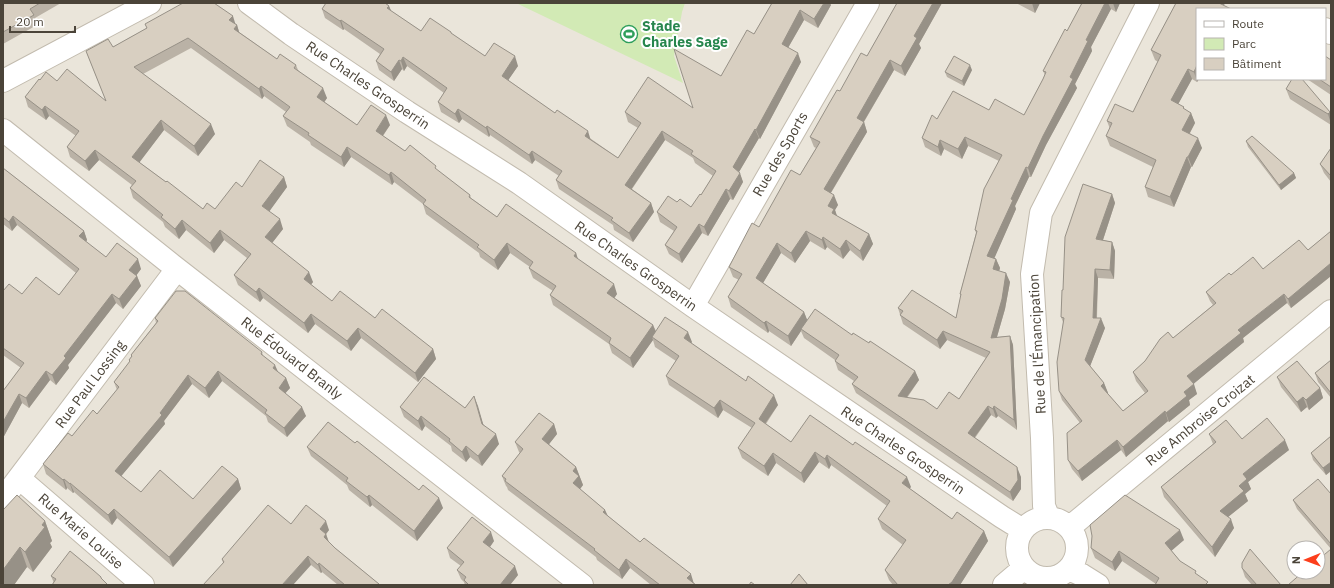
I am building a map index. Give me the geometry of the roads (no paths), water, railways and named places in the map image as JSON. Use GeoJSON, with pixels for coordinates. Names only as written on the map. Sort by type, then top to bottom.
{"type":"FeatureCollection","features":[{"type":"Feature","properties":{"kind":"street"},"geometry":{"type":"LineString","coordinates":[[3,81],[150,3]]}},
{"type":"Feature","properties":{"kind":"street","name":"Rue Charles Grosperrin"},"geometry":{"type":"LineString","coordinates":[[249,3],[291,34],[394,103],[519,183],[693,306],[1023,530]]}},
{"type":"Feature","properties":{"kind":"street","name":"Rue des Sports"},"geometry":{"type":"LineString","coordinates":[[693,306],[868,3]]}},
{"type":"Feature","properties":{"kind":"street","name":"Rue de l'Émancipation"},"geometry":{"type":"LineString","coordinates":[[1058,522],[1044,506],[1042,438],[1032,274],[1041,214],[1148,3]]}},
{"type":"Feature","properties":{"kind":"street","name":"Rue Édouard Branly"},"geometry":{"type":"LineString","coordinates":[[3,130],[177,269],[582,585]]}},
{"type":"Feature","properties":{"kind":"street","name":"Rue Paul Lossing"},"geometry":{"type":"LineString","coordinates":[[3,498],[177,269]]}},
{"type":"Feature","properties":{"kind":"street","name":"Rue Ambroise Croizat"},"geometry":{"type":"LineString","coordinates":[[1058,522],[1076,522],[1281,354],[1331,311]]}},
{"type":"Feature","properties":{"kind":"street","name":"Rue Marie Louise"},"geometry":{"type":"LineString","coordinates":[[19,478],[144,585]]}},
{"type":"Feature","properties":{"kind":"street"},"geometry":{"type":"LineString","coordinates":[[1034,521],[1058,522],[1073,533],[1077,552],[1074,561],[1069,569],[1058,576],[1046,578],[1038,577],[1024,568],[1020,561],[1017,545],[1019,537],[1028,524],[1034,521]]}},
{"type":"Feature","properties":{"kind":"street"},"geometry":{"type":"LineString","coordinates":[[1004,585],[1024,568]]}},
{"type":"Feature","properties":{"kind":"street"},"geometry":{"type":"LineString","coordinates":[[1069,569],[1098,585]]}},
{"type":"Feature","properties":{"kind":"place","name":"Stade Charles Sage"},"geometry":{"type":"Point","coordinates":[629,34]}}]}
